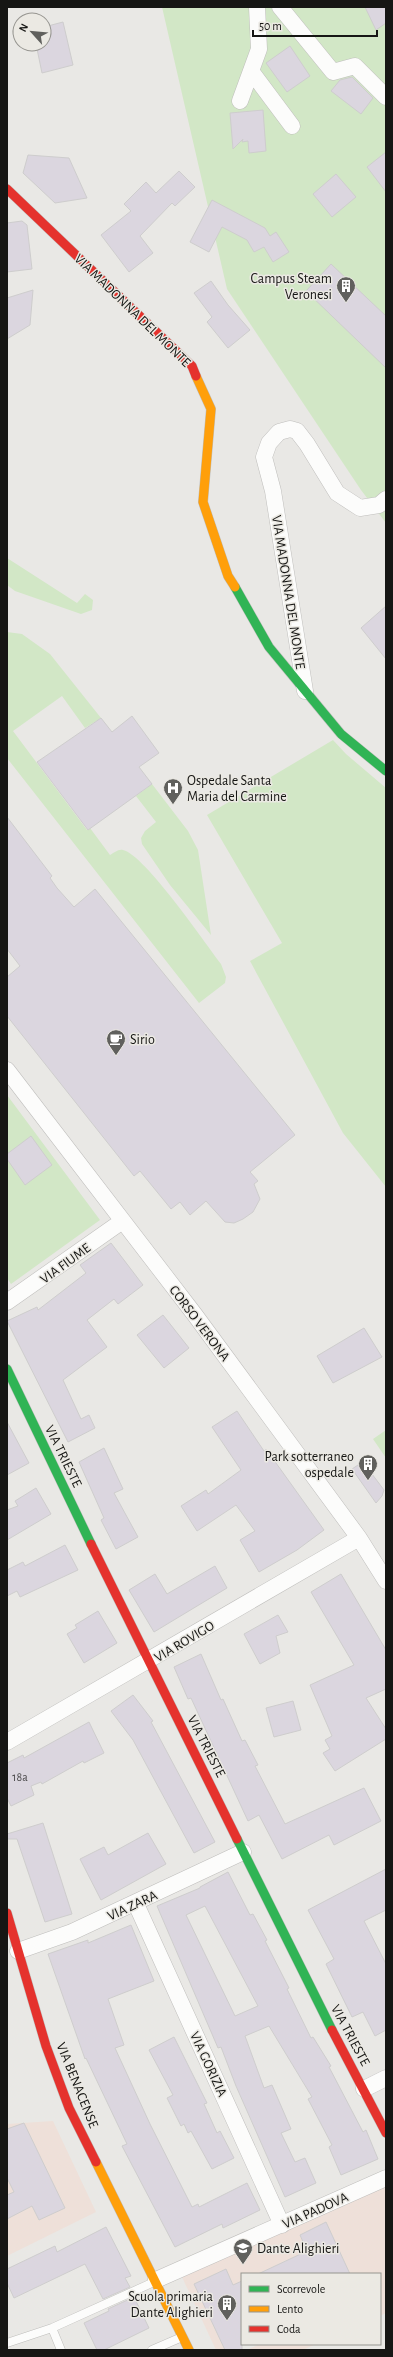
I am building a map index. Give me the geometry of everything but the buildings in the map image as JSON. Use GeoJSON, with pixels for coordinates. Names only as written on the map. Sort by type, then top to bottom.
{"type":"FeatureCollection","features":[{"type":"Feature","properties":{"kind":"street"},"geometry":{"type":"LineString","coordinates":[[240,101],[259,50],[257,7]]}},
{"type":"Feature","properties":{"kind":"street"},"geometry":{"type":"LineString","coordinates":[[280,7],[333,72],[355,66],[386,97]]}},
{"type":"Feature","properties":{"kind":"street"},"geometry":{"type":"LineString","coordinates":[[251,71],[292,126]]}},
{"type":"Feature","properties":{"kind":"street","name":"VIA MADONNA DEL MONTE"},"geometry":{"type":"LineString","coordinates":[[7,189],[192,366],[211,409],[203,502],[228,576],[269,647],[341,734],[386,771]]}},
{"type":"Feature","properties":{"kind":"street","name":"VIA MADONNA DEL MONTE"},"geometry":{"type":"LineString","coordinates":[[305,691],[273,491],[264,457],[269,443],[279,432],[290,429],[297,431],[307,444],[337,493],[360,508],[379,505],[386,499]]}},
{"type":"Feature","properties":{"kind":"street","name":"CORSO VERONA"},"geometry":{"type":"LineString","coordinates":[[7,1070],[121,1222],[195,1315],[359,1538],[386,1581]]}},
{"type":"Feature","properties":{"kind":"street","name":"VIA FIUME"},"geometry":{"type":"LineString","coordinates":[[7,1302],[121,1222]]}},
{"type":"Feature","properties":{"kind":"street","name":"VIA TRIESTE"},"geometry":{"type":"LineString","coordinates":[[7,1369],[148,1661],[335,2036],[364,2088],[386,2133]]}},
{"type":"Feature","properties":{"kind":"street","name":"VIA ROVIGO"},"geometry":{"type":"LineString","coordinates":[[7,1742],[359,1538]]}},
{"type":"Feature","properties":{"kind":"street","name":"VIA ZARA"},"geometry":{"type":"LineString","coordinates":[[18,1951],[72,1932],[136,1904],[243,1852]]}},
{"type":"Feature","properties":{"kind":"street","name":"VIA GORIZIA"},"geometry":{"type":"LineString","coordinates":[[136,1904],[282,2225]]}},
{"type":"Feature","properties":{"kind":"street","name":"VIA BENACENSE"},"geometry":{"type":"LineString","coordinates":[[7,1914],[46,2046],[69,2108],[190,2350]]}},
{"type":"Feature","properties":{"kind":"street"},"geometry":{"type":"LineString","coordinates":[[364,2088],[386,2078]]}},
{"type":"Feature","properties":{"kind":"street","name":"VIA PADOVA"},"geometry":{"type":"LineString","coordinates":[[156,2280],[386,2178]]}},
{"type":"Feature","properties":{"kind":"lane"},"geometry":{"type":"LineString","coordinates":[[7,2343],[52,2328],[156,2280]]}},
{"type":"Feature","properties":{"kind":"lane"},"geometry":{"type":"LineString","coordinates":[[52,2328],[62,2350]]}},
{"type":"Feature","properties":{"kind":"lane"},"geometry":{"type":"LineString","coordinates":[[152,2350],[183,2336]]}},
{"type":"Feature","properties":{"kind":"shaded area"},"geometry":{"type":"Polygon","coordinates":[[[53,2121],[96,2212],[7,2256],[7,2124],[53,2121]]]}},
{"type":"Feature","properties":{"kind":"shaded area","name":"Dante Alighieri"},"geometry":{"type":"Polygon","coordinates":[[[386,2185],[386,2313],[381,2316],[381,2273],[350,2273],[326,2223],[300,2235],[312,2260],[292,2270],[287,2260],[260,2273],[241,2273],[241,2300],[225,2350],[216,2350],[182,2277],[386,2185]]]}},
{"type":"Feature","properties":{"kind":"shaded area"},"geometry":{"type":"Polygon","coordinates":[[[258,2345],[314,2345],[303,2350],[247,2350],[258,2345]]]}},
{"type":"Feature","properties":{"kind":"green space"},"geometry":{"type":"Polygon","coordinates":[[[162,7],[386,7],[386,523],[361,490],[227,289],[162,7]]]}},
{"type":"Feature","properties":{"kind":"green space"},"geometry":{"type":"Polygon","coordinates":[[[7,558],[77,603],[85,594],[93,600],[92,610],[81,614],[15,591],[7,585],[7,558]]]}},
{"type":"Feature","properties":{"kind":"green space"},"geometry":{"type":"Polygon","coordinates":[[[7,632],[22,634],[50,654],[101,718],[85,728],[62,696],[13,731],[87,830],[90,828],[110,855],[123,850],[133,855],[145,867],[189,920],[221,964],[226,977],[225,983],[199,1003],[7,758],[7,632]]]}},
{"type":"Feature","properties":{"kind":"green space"},"geometry":{"type":"Polygon","coordinates":[[[333,740],[346,754],[386,788],[386,1187],[343,1133],[250,961],[282,943],[207,815],[333,740]]]}},
{"type":"Feature","properties":{"kind":"green space"},"geometry":{"type":"Polygon","coordinates":[[[152,784],[188,831],[198,850],[211,935],[170,885],[142,844],[141,838],[145,831],[156,822],[136,796],[152,784]]]}},
{"type":"Feature","properties":{"kind":"green space"},"geometry":{"type":"Polygon","coordinates":[[[7,1095],[100,1220],[11,1284],[7,1278],[7,1095]]]}},
{"type":"Feature","properties":{"kind":"green space"},"geometry":{"type":"Polygon","coordinates":[[[386,1430],[386,1458],[373,1439],[386,1430]]]}},
{"type":"Feature","properties":{"kind":"traffic: fast"},"geometry":{"type":"LineString","coordinates":[[235,587],[269,647],[341,734],[386,771]]}},
{"type":"Feature","properties":{"kind":"traffic: fast"},"geometry":{"type":"LineString","coordinates":[[7,1369],[91,1544]]}},
{"type":"Feature","properties":{"kind":"traffic: fast"},"geometry":{"type":"LineString","coordinates":[[237,1839],[332,2030]]}},
{"type":"Feature","properties":{"kind":"traffic: slow"},"geometry":{"type":"LineString","coordinates":[[196,376],[211,409],[203,502],[228,576],[235,587]]}},
{"type":"Feature","properties":{"kind":"traffic: slow"},"geometry":{"type":"LineString","coordinates":[[96,2162],[189,2350]]}},
{"type":"Feature","properties":{"kind":"traffic: jam"},"geometry":{"type":"LineString","coordinates":[[7,189],[192,366],[196,376]]}},
{"type":"Feature","properties":{"kind":"traffic: jam"},"geometry":{"type":"LineString","coordinates":[[91,1544],[237,1839]]}},
{"type":"Feature","properties":{"kind":"traffic: jam"},"geometry":{"type":"LineString","coordinates":[[7,1913],[46,2046],[69,2108],[96,2162]]}},
{"type":"Feature","properties":{"kind":"traffic: jam"},"geometry":{"type":"LineString","coordinates":[[332,2030],[386,2133]]}},
{"type":"Feature","properties":{"kind":"place","name":"Campus Steam Veronesi"},"geometry":{"type":"Point","coordinates":[346,303]}},
{"type":"Feature","properties":{"kind":"place","name":"Ospedale Santa Maria del Carmine"},"geometry":{"type":"Point","coordinates":[173,805]}},
{"type":"Feature","properties":{"kind":"place","name":"Sirio"},"geometry":{"type":"Point","coordinates":[116,1056]}},
{"type":"Feature","properties":{"kind":"place","name":"Park sotterraneo ospedale"},"geometry":{"type":"Point","coordinates":[368,1481]}},
{"type":"Feature","properties":{"kind":"place","name":"Dante Alighieri"},"geometry":{"type":"Point","coordinates":[243,2265]}},
{"type":"Feature","properties":{"kind":"place","name":"Scuola primaria Dante Alighieri"},"geometry":{"type":"Point","coordinates":[227,2321]}}]}
